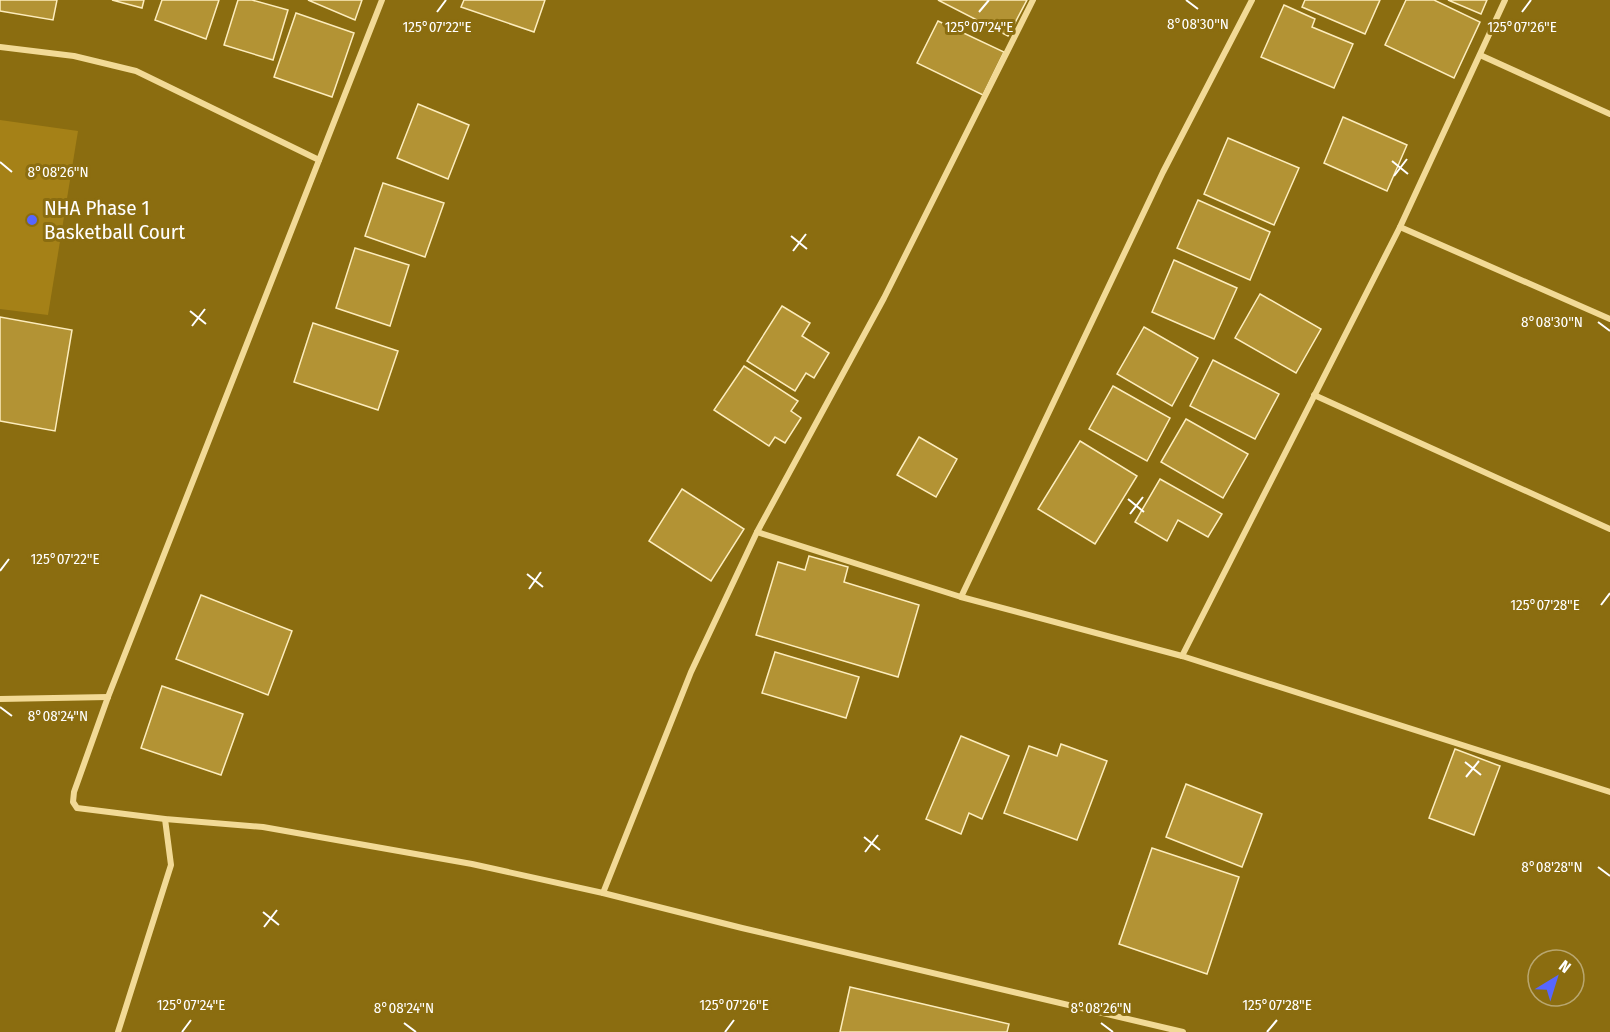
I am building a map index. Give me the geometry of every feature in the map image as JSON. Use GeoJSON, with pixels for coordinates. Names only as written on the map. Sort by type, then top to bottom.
{"type":"FeatureCollection","features":[{"type":"Feature","properties":{"kind":"street"},"geometry":{"type":"LineString","coordinates":[[382,0],[108,697],[74,792],[73,802],[77,808],[165,819],[263,827],[472,864],[603,893],[1183,1032]]}},
{"type":"Feature","properties":{"kind":"street"},"geometry":{"type":"LineString","coordinates":[[603,893],[691,672],[757,532],[889,287],[1033,0]]}},
{"type":"Feature","properties":{"kind":"street"},"geometry":{"type":"LineString","coordinates":[[962,597],[1163,172],[1252,0]]}},
{"type":"Feature","properties":{"kind":"street"},"geometry":{"type":"LineString","coordinates":[[1182,656],[1400,227],[1505,0]]}},
{"type":"Feature","properties":{"kind":"street"},"geometry":{"type":"LineString","coordinates":[[0,48],[74,56],[136,71],[319,160]]}},
{"type":"Feature","properties":{"kind":"street"},"geometry":{"type":"LineString","coordinates":[[1480,55],[1610,114]]}},
{"type":"Feature","properties":{"kind":"street"},"geometry":{"type":"LineString","coordinates":[[1400,227],[1610,319]]}},
{"type":"Feature","properties":{"kind":"street"},"geometry":{"type":"LineString","coordinates":[[1314,395],[1610,529]]}},
{"type":"Feature","properties":{"kind":"street"},"geometry":{"type":"LineString","coordinates":[[757,532],[962,597],[1182,656],[1610,792]]}},
{"type":"Feature","properties":{"kind":"street"},"geometry":{"type":"LineString","coordinates":[[0,699],[108,697]]}},
{"type":"Feature","properties":{"kind":"street"},"geometry":{"type":"LineString","coordinates":[[118,1032],[171,865],[165,819]]}},
{"type":"Feature","properties":{"kind":"shaded area","name":"NHA Phase 1 Basketball Court"},"geometry":{"type":"Polygon","coordinates":[[[0,120],[78,131],[48,315],[0,309],[0,120]]]}},
{"type":"Feature","properties":{"kind":"building"},"geometry":{"type":"Polygon","coordinates":[[[0,0],[57,0],[53,20],[0,11],[0,0]]]}},
{"type":"Feature","properties":{"kind":"building"},"geometry":{"type":"Polygon","coordinates":[[[112,0],[144,0],[142,8],[112,0]]]}},
{"type":"Feature","properties":{"kind":"building"},"geometry":{"type":"Polygon","coordinates":[[[162,0],[219,0],[206,39],[155,20],[162,0]]]}},
{"type":"Feature","properties":{"kind":"building"},"geometry":{"type":"Polygon","coordinates":[[[238,0],[252,0],[288,10],[273,60],[224,45],[238,0]]]}},
{"type":"Feature","properties":{"kind":"building"},"geometry":{"type":"Polygon","coordinates":[[[308,0],[362,0],[355,20],[308,0]]]}},
{"type":"Feature","properties":{"kind":"building"},"geometry":{"type":"Polygon","coordinates":[[[464,0],[545,0],[534,32],[461,7],[464,0]]]}},
{"type":"Feature","properties":{"kind":"building"},"geometry":{"type":"Polygon","coordinates":[[[938,0],[1027,0],[1008,36],[938,0]]]}},
{"type":"Feature","properties":{"kind":"building"},"geometry":{"type":"Polygon","coordinates":[[[1305,0],[1380,0],[1365,34],[1302,7],[1305,0]]]}},
{"type":"Feature","properties":{"kind":"building"},"geometry":{"type":"Polygon","coordinates":[[[1406,0],[1434,0],[1480,22],[1454,78],[1385,45],[1406,0]]]}},
{"type":"Feature","properties":{"kind":"building"},"geometry":{"type":"Polygon","coordinates":[[[1448,0],[1487,0],[1481,14],[1448,0]]]}},
{"type":"Feature","properties":{"kind":"building"},"geometry":{"type":"Polygon","coordinates":[[[1284,5],[1315,19],[1312,27],[1353,44],[1334,88],[1261,57],[1284,5]]]}},
{"type":"Feature","properties":{"kind":"building"},"geometry":{"type":"Polygon","coordinates":[[[296,13],[354,33],[332,97],[274,77],[296,13]]]}},
{"type":"Feature","properties":{"kind":"building"},"geometry":{"type":"Polygon","coordinates":[[[938,21],[1004,52],[983,95],[917,63],[938,21]]]}},
{"type":"Feature","properties":{"kind":"building"},"geometry":{"type":"Polygon","coordinates":[[[418,104],[469,125],[448,179],[397,158],[418,104]]]}},
{"type":"Feature","properties":{"kind":"building"},"geometry":{"type":"Polygon","coordinates":[[[1343,117],[1407,145],[1387,191],[1324,163],[1343,117]]]}},
{"type":"Feature","properties":{"kind":"building"},"geometry":{"type":"Polygon","coordinates":[[[1228,138],[1299,168],[1274,225],[1204,194],[1228,138]]]}},
{"type":"Feature","properties":{"kind":"building"},"geometry":{"type":"Polygon","coordinates":[[[383,183],[444,203],[425,257],[365,236],[383,183]]]}},
{"type":"Feature","properties":{"kind":"building"},"geometry":{"type":"Polygon","coordinates":[[[1198,200],[1270,232],[1250,280],[1177,248],[1198,200]]]}},
{"type":"Feature","properties":{"kind":"building"},"geometry":{"type":"Polygon","coordinates":[[[355,248],[409,265],[390,326],[336,308],[355,248]]]}},
{"type":"Feature","properties":{"kind":"building"},"geometry":{"type":"Polygon","coordinates":[[[1174,260],[1237,288],[1214,339],[1152,312],[1174,260]]]}},
{"type":"Feature","properties":{"kind":"building"},"geometry":{"type":"Polygon","coordinates":[[[1260,294],[1321,329],[1296,373],[1235,338],[1260,294]]]}},
{"type":"Feature","properties":{"kind":"building"},"geometry":{"type":"Polygon","coordinates":[[[782,306],[810,323],[802,336],[829,353],[814,378],[806,373],[795,391],[747,361],[782,306]]]}},
{"type":"Feature","properties":{"kind":"building"},"geometry":{"type":"Polygon","coordinates":[[[0,317],[72,330],[55,431],[0,421],[0,317]]]}},
{"type":"Feature","properties":{"kind":"building"},"geometry":{"type":"Polygon","coordinates":[[[313,323],[398,351],[378,410],[294,382],[313,323]]]}},
{"type":"Feature","properties":{"kind":"building"},"geometry":{"type":"Polygon","coordinates":[[[1144,327],[1198,358],[1172,406],[1117,374],[1144,327]]]}},
{"type":"Feature","properties":{"kind":"building"},"geometry":{"type":"Polygon","coordinates":[[[1213,360],[1279,394],[1255,439],[1190,406],[1213,360]]]}},
{"type":"Feature","properties":{"kind":"building"},"geometry":{"type":"Polygon","coordinates":[[[744,366],[798,401],[791,411],[801,418],[785,443],[775,437],[769,446],[714,410],[744,366]]]}},
{"type":"Feature","properties":{"kind":"building"},"geometry":{"type":"Polygon","coordinates":[[[1113,386],[1170,418],[1147,461],[1089,429],[1113,386]]]}},
{"type":"Feature","properties":{"kind":"building"},"geometry":{"type":"Polygon","coordinates":[[[1186,419],[1248,454],[1223,498],[1161,462],[1186,419]]]}},
{"type":"Feature","properties":{"kind":"building"},"geometry":{"type":"Polygon","coordinates":[[[919,437],[957,459],[936,497],[897,475],[919,437]]]}},
{"type":"Feature","properties":{"kind":"building"},"geometry":{"type":"Polygon","coordinates":[[[1080,441],[1137,476],[1095,544],[1038,509],[1080,441]]]}},
{"type":"Feature","properties":{"kind":"building"},"geometry":{"type":"Polygon","coordinates":[[[1160,479],[1222,514],[1208,537],[1178,520],[1167,541],[1135,522],[1160,479]]]}},
{"type":"Feature","properties":{"kind":"building"},"geometry":{"type":"Polygon","coordinates":[[[682,489],[744,529],[711,581],[649,541],[682,489]]]}},
{"type":"Feature","properties":{"kind":"building"},"geometry":{"type":"Polygon","coordinates":[[[809,556],[848,567],[844,582],[919,605],[898,677],[756,635],[778,562],[805,570],[809,556]]]}},
{"type":"Feature","properties":{"kind":"building"},"geometry":{"type":"Polygon","coordinates":[[[201,595],[292,631],[268,695],[176,659],[201,595]]]}},
{"type":"Feature","properties":{"kind":"building"},"geometry":{"type":"Polygon","coordinates":[[[775,652],[859,677],[846,718],[762,693],[775,652]]]}},
{"type":"Feature","properties":{"kind":"building"},"geometry":{"type":"Polygon","coordinates":[[[162,686],[243,714],[221,775],[141,748],[162,686]]]}},
{"type":"Feature","properties":{"kind":"building"},"geometry":{"type":"Polygon","coordinates":[[[961,736],[1009,756],[982,819],[969,813],[961,834],[926,819],[961,736]]]}},
{"type":"Feature","properties":{"kind":"building"},"geometry":{"type":"Polygon","coordinates":[[[1061,744],[1107,761],[1077,840],[1004,813],[1029,746],[1057,756],[1061,744]]]}},
{"type":"Feature","properties":{"kind":"building"},"geometry":{"type":"Polygon","coordinates":[[[1455,749],[1500,766],[1474,835],[1429,818],[1455,749]]]}},
{"type":"Feature","properties":{"kind":"building"},"geometry":{"type":"Polygon","coordinates":[[[1186,784],[1262,814],[1242,867],[1166,837],[1186,784]]]}},
{"type":"Feature","properties":{"kind":"building"},"geometry":{"type":"Polygon","coordinates":[[[1152,848],[1239,877],[1207,974],[1119,944],[1152,848]]]}},
{"type":"Feature","properties":{"kind":"building"},"geometry":{"type":"Polygon","coordinates":[[[850,987],[1009,1024],[1007,1032],[840,1032],[850,987]]]}},
{"type":"Feature","properties":{"kind":"place","name":"NHA Phase 1 Basketball Court"},"geometry":{"type":"Point","coordinates":[32,220]}}]}
